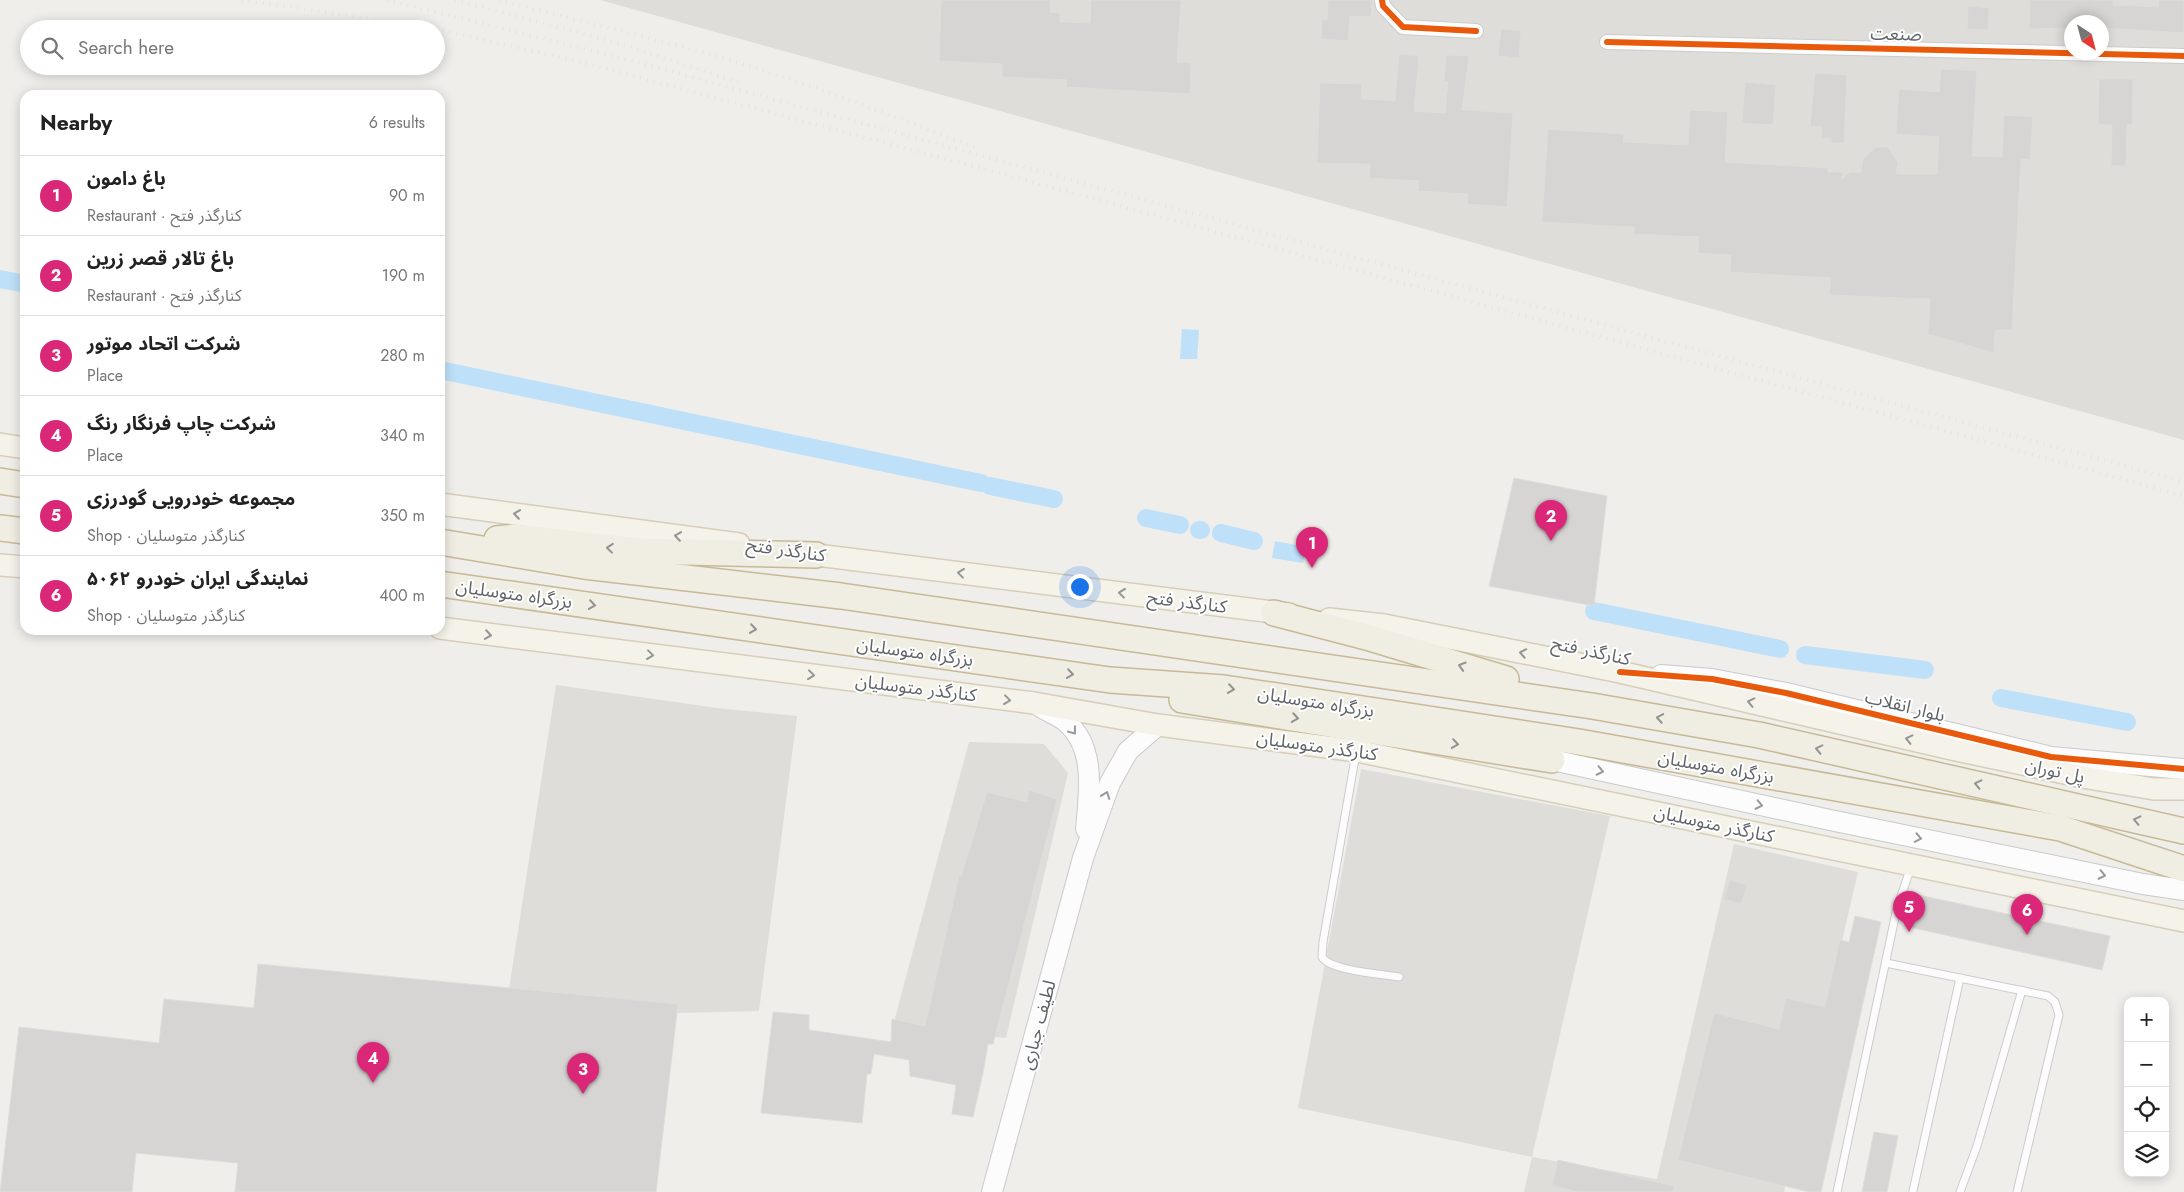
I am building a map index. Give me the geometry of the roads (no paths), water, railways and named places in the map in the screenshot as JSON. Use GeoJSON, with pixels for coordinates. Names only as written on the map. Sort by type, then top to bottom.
{"type":"FeatureCollection","features":[{"type":"Feature","properties":{"kind":"highway"},"geometry":{"type":"LineString","coordinates":[[0,481],[20,484]]}},
{"type":"Feature","properties":{"kind":"highway"},"geometry":{"type":"LineString","coordinates":[[0,528],[20,530]]}},
{"type":"Feature","properties":{"kind":"highway"},"geometry":{"type":"LineString","coordinates":[[445,542],[514,537],[637,551],[816,555]]}},
{"type":"Feature","properties":{"kind":"highway","name":"بزرگراه متوسلیان"},"geometry":{"type":"LineString","coordinates":[[445,543],[584,566],[841,596],[1592,706],[1759,735],[2184,831]]}},
{"type":"Feature","properties":{"kind":"highway","name":"بزرگراه متوسلیان"},"geometry":{"type":"LineString","coordinates":[[445,585],[1110,680],[1224,688],[1579,742],[2060,828],[2184,869]]}},
{"type":"Feature","properties":{"kind":"highway"},"geometry":{"type":"LineString","coordinates":[[1274,613],[1370,638],[1592,706]]}},
{"type":"Feature","properties":{"kind":"highway"},"geometry":{"type":"LineString","coordinates":[[1110,680],[1165,697],[1552,760]]}},
{"type":"Feature","properties":{"kind":"main road","name":"کنارگذر فتح"},"geometry":{"type":"LineString","coordinates":[[445,505],[816,555],[1274,613],[1384,625],[1620,672],[1956,750]]}},
{"type":"Feature","properties":{"kind":"main road"},"geometry":{"type":"LineString","coordinates":[[0,564],[20,566]]}},
{"type":"Feature","properties":{"kind":"main road"},"geometry":{"type":"LineString","coordinates":[[0,575],[20,573]]}},
{"type":"Feature","properties":{"kind":"main road","name":"کنارگذر متوسلیان"},"geometry":{"type":"LineString","coordinates":[[445,629],[1034,703],[1158,724],[1357,751],[2184,921]]}},
{"type":"Feature","properties":{"kind":"main road","name":"بلوار انقلاب"},"geometry":{"type":"LineString","coordinates":[[1620,672],[1712,679],[1786,693],[2051,757],[2184,769]]}},
{"type":"Feature","properties":{"kind":"main road"},"geometry":{"type":"LineString","coordinates":[[1034,703],[1066,722],[1078,738],[1087,760],[1090,786],[1083,858]]}},
{"type":"Feature","properties":{"kind":"main road"},"geometry":{"type":"LineString","coordinates":[[1083,858],[1110,783],[1128,751],[1158,724]]}},
{"type":"Feature","properties":{"kind":"main road","name":"پل توران"},"geometry":{"type":"LineString","coordinates":[[1956,750],[2088,778],[2154,789],[2184,789]]}},
{"type":"Feature","properties":{"kind":"main road"},"geometry":{"type":"LineString","coordinates":[[1552,760],[1830,820],[2142,884],[2184,890]]}},
{"type":"Feature","properties":{"kind":"main road","name":"لطیف جباری"},"geometry":{"type":"LineString","coordinates":[[992,1192],[1083,858]]}},
{"type":"Feature","properties":{"kind":"street"},"geometry":{"type":"LineString","coordinates":[[1382,0],[1384,6],[1403,27],[1476,31]]}},
{"type":"Feature","properties":{"kind":"street","name":"صنعت"},"geometry":{"type":"LineString","coordinates":[[1607,42],[2184,56]]}},
{"type":"Feature","properties":{"kind":"lane"},"geometry":{"type":"LineString","coordinates":[[1357,751],[1323,942],[1322,957],[1327,963],[1341,968],[1399,976]]}},
{"type":"Feature","properties":{"kind":"lane"},"geometry":{"type":"LineString","coordinates":[[1837,1192],[1886,964],[1896,908],[1912,865]]}},
{"type":"Feature","properties":{"kind":"lane"},"geometry":{"type":"LineString","coordinates":[[1886,964],[2022,990],[2048,996],[2055,1002],[2059,1014],[2017,1192]]}},
{"type":"Feature","properties":{"kind":"lane"},"geometry":{"type":"LineString","coordinates":[[1913,1191],[1960,978]]}},
{"type":"Feature","properties":{"kind":"lane"},"geometry":{"type":"LineString","coordinates":[[1960,1192],[1977,1146],[2022,990]]}},
{"type":"Feature","properties":{"kind":"water"},"geometry":{"type":"Polygon","coordinates":[[[1182,329],[1199,330],[1197,359],[1180,359],[1182,329]]]}},
{"type":"Feature","properties":{"kind":"water"},"geometry":{"type":"Polygon","coordinates":[[[1275,541],[1306,547],[1303,563],[1272,558],[1275,541]]]}},
{"type":"Feature","properties":{"kind":"waterway"},"geometry":{"type":"LineString","coordinates":[[0,279],[20,283]]}},
{"type":"Feature","properties":{"kind":"waterway"},"geometry":{"type":"LineString","coordinates":[[445,371],[981,483]]}},
{"type":"Feature","properties":{"kind":"waterway"},"geometry":{"type":"LineString","coordinates":[[990,486],[1054,499]]}},
{"type":"Feature","properties":{"kind":"waterway"},"geometry":{"type":"LineString","coordinates":[[1146,518],[1180,525]]}},
{"type":"Feature","properties":{"kind":"waterway"},"geometry":{"type":"LineString","coordinates":[[1221,533],[1254,541]]}},
{"type":"Feature","properties":{"kind":"waterway"},"geometry":{"type":"LineString","coordinates":[[1594,611],[1780,649]]}},
{"type":"Feature","properties":{"kind":"waterway"},"geometry":{"type":"LineString","coordinates":[[1805,655],[1925,670]]}},
{"type":"Feature","properties":{"kind":"waterway"},"geometry":{"type":"LineString","coordinates":[[2001,698],[2127,722]]}},
{"type":"Feature","properties":{"kind":"railway"},"geometry":{"type":"LineString","coordinates":[[242,0],[377,20]]}},
{"type":"Feature","properties":{"kind":"railway"},"geometry":{"type":"LineString","coordinates":[[387,0],[626,59],[2184,482]]}},
{"type":"Feature","properties":{"kind":"railway"},"geometry":{"type":"LineString","coordinates":[[455,0],[619,43],[743,84]]}},
{"type":"Feature","properties":{"kind":"railway"},"geometry":{"type":"LineString","coordinates":[[499,0],[749,66],[846,99],[974,147]]}},
{"type":"Feature","properties":{"kind":"railway"},"geometry":{"type":"LineString","coordinates":[[445,31],[592,65],[1025,180],[2184,496]]}},
{"type":"Feature","properties":{"kind":"place","name":"باغ تالار قصر زرین"},"geometry":{"type":"Point","coordinates":[1551,541]}},
{"type":"Feature","properties":{"kind":"place","name":"باغ دامون"},"geometry":{"type":"Point","coordinates":[1312,568]}},
{"type":"Feature","properties":{"kind":"place","name":"مجموعه خودرویی گودرزی"},"geometry":{"type":"Point","coordinates":[1909,932]}},
{"type":"Feature","properties":{"kind":"place","name":"نمایندگی ایران خودرو ۵۰۶۲"},"geometry":{"type":"Point","coordinates":[2027,935]}},
{"type":"Feature","properties":{"kind":"place","name":"شرکت چاپ فرنگار رنگ"},"geometry":{"type":"Point","coordinates":[373,1083]}},
{"type":"Feature","properties":{"kind":"place","name":"شرکت اتحاد موتور"},"geometry":{"type":"Point","coordinates":[583,1094]}}]}
